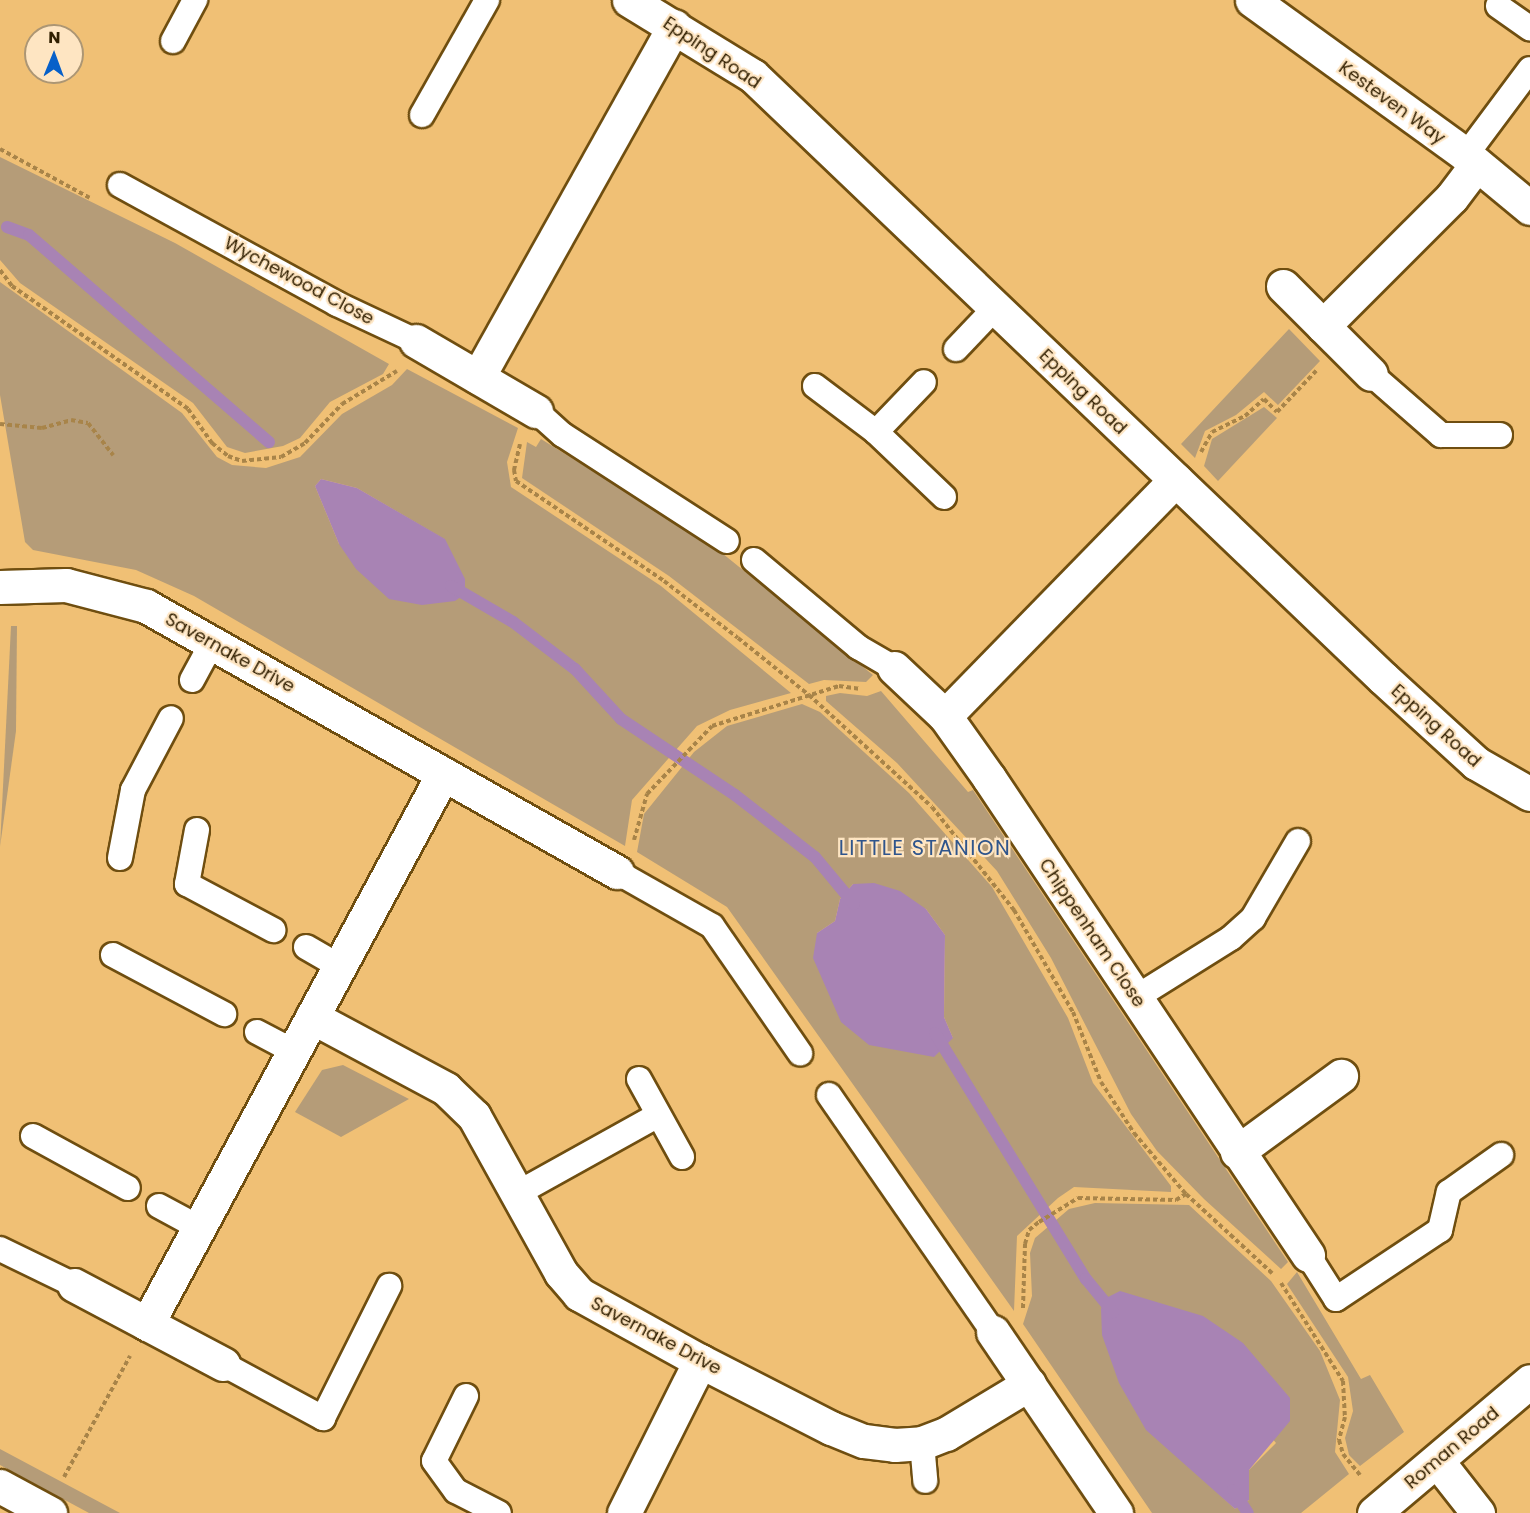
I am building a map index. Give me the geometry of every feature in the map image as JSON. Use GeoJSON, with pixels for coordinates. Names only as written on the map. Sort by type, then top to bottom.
{"type":"FeatureCollection","features":[{"type":"Feature","properties":{"kind":"street","name":"Epping Road"},"geometry":{"type":"LineString","coordinates":[[628,0],[753,76],[995,308],[1187,471],[1476,763],[1530,794]]}},
{"type":"Feature","properties":{"kind":"street","name":"Kesteven Way"},"geometry":{"type":"LineString","coordinates":[[1252,0],[1471,160],[1530,208]]}},
{"type":"Feature","properties":{"kind":"street"},"geometry":{"type":"LineString","coordinates":[[478,377],[674,26]]}},
{"type":"Feature","properties":{"kind":"street"},"geometry":{"type":"LineString","coordinates":[[1323,326],[1452,197],[1471,160]]}},
{"type":"Feature","properties":{"kind":"street"},"geometry":{"type":"LineString","coordinates":[[1283,286],[1371,374]]}},
{"type":"Feature","properties":{"kind":"street","name":"Wychewood Close"},"geometry":{"type":"LineString","coordinates":[[416,341],[536,411]]}},
{"type":"Feature","properties":{"kind":"street"},"geometry":{"type":"LineString","coordinates":[[945,716],[1187,471]]}},
{"type":"Feature","properties":{"kind":"street","name":"Savernake Drive"},"geometry":{"type":"LineString","coordinates":[[0,587],[66,585],[106,593],[146,606],[617,872]]}},
{"type":"Feature","properties":{"kind":"street","name":"Chippenham Close"},"geometry":{"type":"LineString","coordinates":[[894,668],[945,716],[1308,1256]]}},
{"type":"Feature","properties":{"kind":"street"},"geometry":{"type":"LineString","coordinates":[[147,1324],[443,774]]}},
{"type":"Feature","properties":{"kind":"street","name":"Savernake Drive"},"geometry":{"type":"LineString","coordinates":[[312,1017],[446,1089],[474,1116],[561,1273],[579,1294],[700,1361],[864,1442],[922,1443],[1029,1384]]}},
{"type":"Feature","properties":{"kind":"street"},"geometry":{"type":"LineString","coordinates":[[1237,1152],[1341,1076]]}},
{"type":"Feature","properties":{"kind":"street"},"geometry":{"type":"LineString","coordinates":[[74,1286],[223,1364]]}},
{"type":"Feature","properties":{"kind":"street"},"geometry":{"type":"LineString","coordinates":[[993,1332],[1116,1513]]}},
{"type":"Feature","properties":{"kind":"street"},"geometry":{"type":"LineString","coordinates":[[624,1513],[700,1361]]}},
{"type":"Feature","properties":{"kind":"street","name":"Roman Road"},"geometry":{"type":"LineString","coordinates":[[1374,1513],[1438,1462],[1530,1381]]}},
{"type":"Feature","properties":{"kind":"street"},"geometry":{"type":"LineString","coordinates":[[1438,1462],[1479,1513]]}},
{"type":"Feature","properties":{"kind":"street"},"geometry":{"type":"LineString","coordinates":[[0,1486],[50,1513]]}},
{"type":"Feature","properties":{"kind":"lane"},"geometry":{"type":"LineString","coordinates":[[173,41],[195,0]]}},
{"type":"Feature","properties":{"kind":"lane"},"geometry":{"type":"LineString","coordinates":[[422,115],[487,0]]}},
{"type":"Feature","properties":{"kind":"lane"},"geometry":{"type":"LineString","coordinates":[[1498,6],[1530,28]]}},
{"type":"Feature","properties":{"kind":"lane"},"geometry":{"type":"LineString","coordinates":[[1471,160],[1530,69]]}},
{"type":"Feature","properties":{"kind":"lane","name":"Wychewood Close"},"geometry":{"type":"LineString","coordinates":[[120,185],[337,304],[416,341]]}},
{"type":"Feature","properties":{"kind":"lane"},"geometry":{"type":"LineString","coordinates":[[956,349],[995,308]]}},
{"type":"Feature","properties":{"kind":"lane"},"geometry":{"type":"LineString","coordinates":[[1371,374],[1441,435],[1500,435]]}},
{"type":"Feature","properties":{"kind":"lane"},"geometry":{"type":"LineString","coordinates":[[876,432],[924,382]]}},
{"type":"Feature","properties":{"kind":"lane"},"geometry":{"type":"LineString","coordinates":[[815,386],[876,432],[944,497]]}},
{"type":"Feature","properties":{"kind":"lane","name":"Wychewood Close"},"geometry":{"type":"LineString","coordinates":[[536,411],[563,435],[727,542]]}},
{"type":"Feature","properties":{"kind":"lane","name":"Chippenham Close"},"geometry":{"type":"LineString","coordinates":[[754,560],[858,647],[894,668]]}},
{"type":"Feature","properties":{"kind":"lane"},"geometry":{"type":"LineString","coordinates":[[192,680],[212,643]]}},
{"type":"Feature","properties":{"kind":"lane"},"geometry":{"type":"LineString","coordinates":[[120,858],[133,790],[171,718]]}},
{"type":"Feature","properties":{"kind":"lane"},"geometry":{"type":"LineString","coordinates":[[197,830],[188,884],[273,930]]}},
{"type":"Feature","properties":{"kind":"lane"},"geometry":{"type":"LineString","coordinates":[[1135,998],[1231,938],[1253,918],[1298,841]]}},
{"type":"Feature","properties":{"kind":"lane","name":"Savernake Drive"},"geometry":{"type":"LineString","coordinates":[[617,872],[712,926],[800,1053]]}},
{"type":"Feature","properties":{"kind":"lane"},"geometry":{"type":"LineString","coordinates":[[306,947],[339,966]]}},
{"type":"Feature","properties":{"kind":"lane"},"geometry":{"type":"LineString","coordinates":[[113,955],[224,1014]]}},
{"type":"Feature","properties":{"kind":"lane"},"geometry":{"type":"LineString","coordinates":[[257,1032],[293,1051]]}},
{"type":"Feature","properties":{"kind":"lane"},"geometry":{"type":"LineString","coordinates":[[639,1078],[682,1157]]}},
{"type":"Feature","properties":{"kind":"lane"},"geometry":{"type":"LineString","coordinates":[[830,1095],[993,1332]]}},
{"type":"Feature","properties":{"kind":"lane"},"geometry":{"type":"LineString","coordinates":[[518,1193],[658,1115]]}},
{"type":"Feature","properties":{"kind":"lane"},"geometry":{"type":"LineString","coordinates":[[33,1136],[128,1188]]}},
{"type":"Feature","properties":{"kind":"lane"},"geometry":{"type":"LineString","coordinates":[[1308,1256],[1336,1299],[1440,1230],[1449,1192],[1501,1155]]}},
{"type":"Feature","properties":{"kind":"lane"},"geometry":{"type":"LineString","coordinates":[[159,1206],[198,1227]]}},
{"type":"Feature","properties":{"kind":"lane"},"geometry":{"type":"LineString","coordinates":[[0,1249],[74,1286]]}},
{"type":"Feature","properties":{"kind":"lane"},"geometry":{"type":"LineString","coordinates":[[223,1364],[323,1418],[389,1286]]}},
{"type":"Feature","properties":{"kind":"lane"},"geometry":{"type":"LineString","coordinates":[[466,1396],[434,1461],[456,1491],[499,1513]]}},
{"type":"Feature","properties":{"kind":"lane"},"geometry":{"type":"LineString","coordinates":[[922,1443],[925,1481]]}},
{"type":"Feature","properties":{"kind":"path"},"geometry":{"type":"LineString","coordinates":[[0,270],[12,286],[188,409],[212,443],[228,456],[242,460],[281,457],[305,443],[342,404],[389,379],[416,341]]}},
{"type":"Feature","properties":{"kind":"path"},"geometry":{"type":"LineString","coordinates":[[1187,471],[1212,432],[1245,416],[1264,399],[1277,412],[1320,367]]}},
{"type":"Feature","properties":{"kind":"path"},"geometry":{"type":"LineString","coordinates":[[536,411],[521,438],[514,470],[516,481],[664,581],[809,695],[932,807],[981,863],[1072,1012],[1101,1082],[1134,1132],[1186,1194],[1278,1279],[1328,1353],[1344,1390],[1339,1440],[1343,1454],[1362,1477]]}},
{"type":"Feature","properties":{"kind":"path"},"geometry":{"type":"LineString","coordinates":[[0,424],[42,428],[71,420],[88,423],[113,455]]}},
{"type":"Feature","properties":{"kind":"path"},"geometry":{"type":"LineString","coordinates":[[617,872],[632,848],[643,802],[689,747],[712,726],[839,686],[874,690],[894,668]]}},
{"type":"Feature","properties":{"kind":"path"},"geometry":{"type":"LineString","coordinates":[[993,1332],[1017,1320],[1024,1307],[1025,1244],[1029,1230],[1040,1222],[1078,1198],[1176,1200],[1186,1194]]}},
{"type":"Feature","properties":{"kind":"path"},"geometry":{"type":"LineString","coordinates":[[64,1477],[147,1324]]}},
{"type":"Feature","properties":{"kind":"shaded area"},"geometry":{"type":"Polygon","coordinates":[[[0,157],[175,243],[389,364],[383,374],[330,402],[300,438],[283,446],[245,453],[227,447],[193,403],[20,283],[0,260],[0,157]]]}},
{"type":"Feature","properties":{"kind":"shaded area"},"geometry":{"type":"Polygon","coordinates":[[[0,282],[182,413],[217,457],[232,465],[266,468],[300,457],[342,414],[392,385],[407,369],[518,428],[507,462],[511,487],[661,586],[791,693],[730,710],[697,726],[632,800],[625,846],[194,596],[136,570],[33,550],[25,542],[0,395],[0,282]],[[321,479],[315,486],[339,544],[444,539],[357,488],[321,479]]]}},
{"type":"Feature","properties":{"kind":"shaded area"},"geometry":{"type":"Polygon","coordinates":[[[1289,329],[1320,361],[1278,405],[1264,392],[1236,415],[1205,431],[1195,458],[1181,444],[1289,329]]]}},
{"type":"Feature","properties":{"kind":"shaded area"},"geometry":{"type":"Polygon","coordinates":[[[1264,407],[1277,418],[1218,481],[1204,466],[1212,439],[1264,407]]]}},
{"type":"Feature","properties":{"kind":"shaded area"},"geometry":{"type":"Polygon","coordinates":[[[541,439],[712,545],[873,675],[866,682],[824,680],[809,684],[669,576],[522,478],[527,442],[536,447],[541,439]]]}},
{"type":"Feature","properties":{"kind":"shaded area"},"geometry":{"type":"Polygon","coordinates":[[[321,479],[357,488],[445,539],[465,579],[465,594],[455,601],[422,605],[389,599],[356,569],[339,544],[315,486],[321,479]]]}},
{"type":"Feature","properties":{"kind":"shaded area"},"geometry":{"type":"Polygon","coordinates":[[[11,626],[17,626],[16,731],[0,847],[11,626]]]}},
{"type":"Feature","properties":{"kind":"shaded area"},"geometry":{"type":"Polygon","coordinates":[[[881,691],[968,792],[973,790],[1288,1262],[1281,1269],[1204,1199],[1157,1151],[1131,1114],[1051,958],[997,871],[897,763],[826,701],[826,696],[840,693],[867,696],[881,691]]]}},
{"type":"Feature","properties":{"kind":"shaded area"},"geometry":{"type":"Polygon","coordinates":[[[802,704],[820,712],[909,793],[992,887],[1068,1018],[1093,1083],[1171,1186],[1171,1192],[1074,1187],[1058,1198],[1017,1236],[1014,1311],[727,907],[637,852],[644,814],[694,752],[727,726],[802,704]],[[853,884],[840,899],[835,921],[817,933],[953,1038],[944,1017],[945,935],[926,909],[853,884]]]}},
{"type":"Feature","properties":{"kind":"shaded area"},"geometry":{"type":"Polygon","coordinates":[[[874,883],[900,891],[926,909],[945,935],[944,1017],[953,1038],[934,1057],[869,1045],[841,1022],[813,958],[817,933],[835,921],[840,899],[853,884],[874,883]]]}},
{"type":"Feature","properties":{"kind":"shaded area"},"geometry":{"type":"Polygon","coordinates":[[[343,1065],[409,1099],[341,1137],[295,1112],[322,1070],[343,1065]]]}},
{"type":"Feature","properties":{"kind":"shaded area"},"geometry":{"type":"Polygon","coordinates":[[[1095,1203],[1189,1205],[1271,1281],[1320,1351],[1340,1400],[1335,1452],[1349,1474],[1301,1513],[1152,1513],[1023,1324],[1032,1296],[1030,1253],[1035,1238],[1069,1209],[1095,1203]],[[1120,1292],[1186,1463],[1235,1509],[1249,1500],[1249,1470],[1276,1443],[1156,1303],[1120,1292]]]}},
{"type":"Feature","properties":{"kind":"shaded area"},"geometry":{"type":"Polygon","coordinates":[[[1297,1272],[1361,1379],[1370,1375],[1404,1432],[1360,1466],[1349,1455],[1345,1438],[1353,1411],[1348,1377],[1287,1284],[1297,1272]]]}},
{"type":"Feature","properties":{"kind":"shaded area"},"geometry":{"type":"Polygon","coordinates":[[[1120,1291],[1203,1316],[1243,1343],[1290,1398],[1290,1421],[1249,1470],[1249,1500],[1235,1509],[1146,1430],[1119,1383],[1102,1335],[1101,1309],[1104,1299],[1120,1291]]]}},
{"type":"Feature","properties":{"kind":"shaded area"},"geometry":{"type":"Polygon","coordinates":[[[0,1449],[120,1513],[89,1513],[0,1465],[0,1449]]]}},
{"type":"Feature","properties":{"kind":"waterway"},"geometry":{"type":"LineString","coordinates":[[7,227],[29,235],[269,442]]}},
{"type":"Feature","properties":{"kind":"waterway"},"geometry":{"type":"LineString","coordinates":[[451,586],[513,622],[575,669],[621,719],[735,795],[815,857],[854,904]]}},
{"type":"Feature","properties":{"kind":"waterway"},"geometry":{"type":"LineString","coordinates":[[935,1033],[1086,1279],[1113,1312]]}},
{"type":"Feature","properties":{"kind":"waterway"},"geometry":{"type":"LineString","coordinates":[[1233,1490],[1248,1513]]}},
{"type":"Feature","properties":{"kind":"district","name":"LITTLE STANION"},"geometry":{"type":"Point","coordinates":[925,848]}}]}
